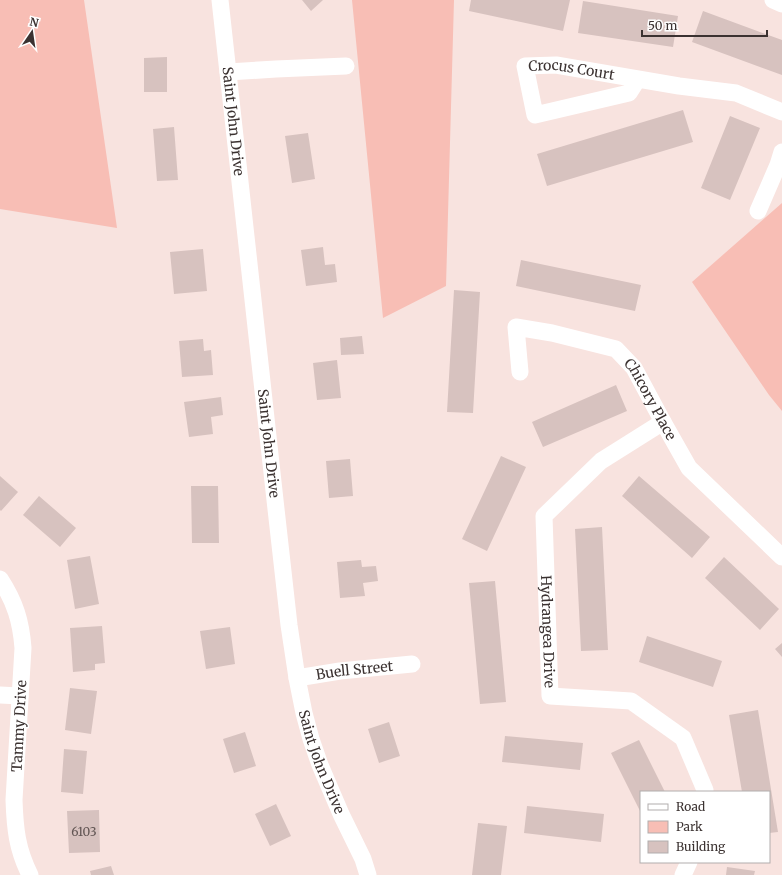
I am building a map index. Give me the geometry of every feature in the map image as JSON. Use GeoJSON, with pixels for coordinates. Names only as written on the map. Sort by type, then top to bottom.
{"type":"FeatureCollection","features":[{"type":"Feature","properties":{"kind":"street","name":"Saint John Drive"},"geometry":{"type":"LineString","coordinates":[[220,0],[275,501],[297,678],[304,713],[320,765],[341,814],[363,859],[368,875]]}},
{"type":"Feature","properties":{"kind":"street"},"geometry":{"type":"LineString","coordinates":[[773,0],[782,4]]}},
{"type":"Feature","properties":{"kind":"street","name":"Crocus Court"},"geometry":{"type":"LineString","coordinates":[[638,79],[629,93],[535,115],[525,66],[556,65],[638,79],[679,86],[736,93],[782,112]]}},
{"type":"Feature","properties":{"kind":"street"},"geometry":{"type":"LineString","coordinates":[[228,72],[346,66]]}},
{"type":"Feature","properties":{"kind":"street"},"geometry":{"type":"LineString","coordinates":[[758,211],[782,152]]}},
{"type":"Feature","properties":{"kind":"street","name":"Chicory Place"},"geometry":{"type":"LineString","coordinates":[[520,372],[516,327],[616,349],[634,368],[662,422],[689,468],[782,557]]}},
{"type":"Feature","properties":{"kind":"street","name":"Hydrangea Drive"},"geometry":{"type":"LineString","coordinates":[[662,422],[601,461],[544,516],[550,696],[631,701],[683,738],[705,791]]}},
{"type":"Feature","properties":{"kind":"street","name":"Tammy Drive"},"geometry":{"type":"LineString","coordinates":[[0,578],[9,592],[17,611],[22,634],[14,800],[17,839],[22,858],[30,875]]}},
{"type":"Feature","properties":{"kind":"street","name":"Buell Street"},"geometry":{"type":"LineString","coordinates":[[297,678],[340,671],[412,664]]}},
{"type":"Feature","properties":{"kind":"street"},"geometry":{"type":"LineString","coordinates":[[0,695],[20,696]]}},
{"type":"Feature","properties":{"kind":"street"},"geometry":{"type":"LineString","coordinates":[[683,875],[689,863]]}},
{"type":"Feature","properties":{"kind":"green space"},"geometry":{"type":"Polygon","coordinates":[[[0,0],[84,0],[117,228],[0,209],[0,0]]]}},
{"type":"Feature","properties":{"kind":"green space"},"geometry":{"type":"Polygon","coordinates":[[[352,0],[454,0],[446,286],[383,318],[352,0]]]}},
{"type":"Feature","properties":{"kind":"green space"},"geometry":{"type":"Polygon","coordinates":[[[782,203],[782,411],[769,395],[692,282],[782,203]]]}},
{"type":"Feature","properties":{"kind":"building"},"geometry":{"type":"Polygon","coordinates":[[[302,0],[323,0],[311,11],[302,0]]]}},
{"type":"Feature","properties":{"kind":"building"},"geometry":{"type":"Polygon","coordinates":[[[471,0],[570,0],[563,31],[469,11],[471,0]]]}},
{"type":"Feature","properties":{"kind":"building"},"geometry":{"type":"Polygon","coordinates":[[[583,1],[678,16],[673,47],[578,33],[583,1]]]}},
{"type":"Feature","properties":{"kind":"building"},"geometry":{"type":"Polygon","coordinates":[[[703,11],[782,40],[782,75],[692,42],[703,11]]]}},
{"type":"Feature","properties":{"kind":"building"},"geometry":{"type":"Polygon","coordinates":[[[167,57],[167,92],[144,92],[144,58],[167,57]]]}},
{"type":"Feature","properties":{"kind":"building"},"geometry":{"type":"Polygon","coordinates":[[[683,110],[693,142],[547,186],[537,154],[683,110]]]}},
{"type":"Feature","properties":{"kind":"building"},"geometry":{"type":"Polygon","coordinates":[[[730,116],[760,128],[730,200],[701,188],[730,116]]]}},
{"type":"Feature","properties":{"kind":"building"},"geometry":{"type":"Polygon","coordinates":[[[174,127],[178,180],[157,181],[153,129],[174,127]]]}},
{"type":"Feature","properties":{"kind":"building"},"geometry":{"type":"Polygon","coordinates":[[[308,133],[315,179],[292,183],[285,136],[308,133]]]}},
{"type":"Feature","properties":{"kind":"building"},"geometry":{"type":"Polygon","coordinates":[[[323,247],[325,265],[335,264],[337,282],[306,286],[301,250],[323,247]]]}},
{"type":"Feature","properties":{"kind":"building"},"geometry":{"type":"Polygon","coordinates":[[[203,249],[207,291],[174,294],[170,252],[203,249]]]}},
{"type":"Feature","properties":{"kind":"building"},"geometry":{"type":"Polygon","coordinates":[[[521,260],[641,285],[635,311],[516,286],[521,260]]]}},
{"type":"Feature","properties":{"kind":"building"},"geometry":{"type":"Polygon","coordinates":[[[454,290],[480,292],[473,413],[447,412],[454,290]]]}},
{"type":"Feature","properties":{"kind":"building"},"geometry":{"type":"Polygon","coordinates":[[[362,336],[364,354],[341,355],[340,338],[362,336]]]}},
{"type":"Feature","properties":{"kind":"building"},"geometry":{"type":"Polygon","coordinates":[[[203,339],[204,351],[211,350],[213,375],[182,377],[179,341],[203,339]]]}},
{"type":"Feature","properties":{"kind":"building"},"geometry":{"type":"Polygon","coordinates":[[[337,360],[341,398],[317,400],[313,363],[337,360]]]}},
{"type":"Feature","properties":{"kind":"building"},"geometry":{"type":"Polygon","coordinates":[[[616,385],[627,411],[543,447],[532,422],[616,385]]]}},
{"type":"Feature","properties":{"kind":"building"},"geometry":{"type":"Polygon","coordinates":[[[221,397],[223,415],[211,417],[213,434],[189,437],[184,402],[221,397]]]}},
{"type":"Feature","properties":{"kind":"building"},"geometry":{"type":"Polygon","coordinates":[[[501,456],[526,467],[487,551],[462,539],[501,456]]]}},
{"type":"Feature","properties":{"kind":"building"},"geometry":{"type":"Polygon","coordinates":[[[350,459],[353,496],[329,498],[326,461],[350,459]]]}},
{"type":"Feature","properties":{"kind":"building"},"geometry":{"type":"Polygon","coordinates":[[[0,476],[18,492],[1,511],[0,510],[0,476]]]}},
{"type":"Feature","properties":{"kind":"building"},"geometry":{"type":"Polygon","coordinates":[[[639,476],[710,537],[692,558],[622,496],[639,476]]]}},
{"type":"Feature","properties":{"kind":"building"},"geometry":{"type":"Polygon","coordinates":[[[191,486],[218,486],[219,543],[192,543],[191,486]]]}},
{"type":"Feature","properties":{"kind":"building"},"geometry":{"type":"Polygon","coordinates":[[[39,496],[76,528],[60,547],[23,515],[39,496]]]}},
{"type":"Feature","properties":{"kind":"building"},"geometry":{"type":"Polygon","coordinates":[[[602,527],[608,650],[581,651],[575,529],[602,527]]]}},
{"type":"Feature","properties":{"kind":"building"},"geometry":{"type":"Polygon","coordinates":[[[90,556],[99,604],[75,609],[67,560],[90,556]]]}},
{"type":"Feature","properties":{"kind":"building"},"geometry":{"type":"Polygon","coordinates":[[[724,557],[779,609],[760,630],[705,578],[724,557]]]}},
{"type":"Feature","properties":{"kind":"building"},"geometry":{"type":"Polygon","coordinates":[[[361,560],[362,567],[376,566],[378,581],[363,583],[365,596],[340,598],[337,562],[361,560]]]}},
{"type":"Feature","properties":{"kind":"building"},"geometry":{"type":"Polygon","coordinates":[[[495,581],[506,702],[480,704],[469,583],[495,581]]]}},
{"type":"Feature","properties":{"kind":"building"},"geometry":{"type":"Polygon","coordinates":[[[102,626],[105,663],[95,664],[95,670],[73,672],[70,628],[102,626]]]}},
{"type":"Feature","properties":{"kind":"building"},"geometry":{"type":"Polygon","coordinates":[[[230,627],[235,664],[206,669],[200,631],[230,627]]]}},
{"type":"Feature","properties":{"kind":"building"},"geometry":{"type":"Polygon","coordinates":[[[647,636],[722,661],[713,687],[639,662],[647,636]]]}},
{"type":"Feature","properties":{"kind":"building"},"geometry":{"type":"Polygon","coordinates":[[[782,643],[782,657],[775,649],[782,643]]]}},
{"type":"Feature","properties":{"kind":"building"},"geometry":{"type":"Polygon","coordinates":[[[70,688],[97,691],[91,734],[65,730],[70,688]]]}},
{"type":"Feature","properties":{"kind":"building"},"geometry":{"type":"Polygon","coordinates":[[[758,710],[778,832],[770,833],[770,791],[742,791],[729,715],[758,710]]]}},
{"type":"Feature","properties":{"kind":"building"},"geometry":{"type":"Polygon","coordinates":[[[389,722],[400,756],[379,763],[368,729],[389,722]]]}},
{"type":"Feature","properties":{"kind":"building"},"geometry":{"type":"Polygon","coordinates":[[[245,732],[256,766],[234,773],[223,739],[245,732]]]}},
{"type":"Feature","properties":{"kind":"building"},"geometry":{"type":"Polygon","coordinates":[[[505,736],[583,743],[580,770],[502,762],[505,736]]]}},
{"type":"Feature","properties":{"kind":"building"},"geometry":{"type":"Polygon","coordinates":[[[639,740],[664,791],[640,791],[640,811],[611,753],[639,740]]]}},
{"type":"Feature","properties":{"kind":"building"},"geometry":{"type":"Polygon","coordinates":[[[64,749],[87,751],[83,794],[61,792],[64,749]]]}},
{"type":"Feature","properties":{"kind":"building"},"geometry":{"type":"Polygon","coordinates":[[[276,804],[291,836],[270,846],[255,814],[276,804]]]}},
{"type":"Feature","properties":{"kind":"building"},"geometry":{"type":"Polygon","coordinates":[[[527,806],[604,814],[601,842],[524,833],[527,806]]]}},
{"type":"Feature","properties":{"kind":"building"},"geometry":{"type":"Polygon","coordinates":[[[99,810],[100,852],[69,853],[67,811],[99,810]]]}},
{"type":"Feature","properties":{"kind":"building"},"geometry":{"type":"Polygon","coordinates":[[[478,823],[507,826],[501,875],[472,875],[478,823]]]}},
{"type":"Feature","properties":{"kind":"building"},"geometry":{"type":"Polygon","coordinates":[[[111,866],[114,875],[91,875],[90,871],[111,866]]]}},
{"type":"Feature","properties":{"kind":"building"},"geometry":{"type":"Polygon","coordinates":[[[727,867],[755,871],[754,875],[726,875],[727,867]]]}}]}
